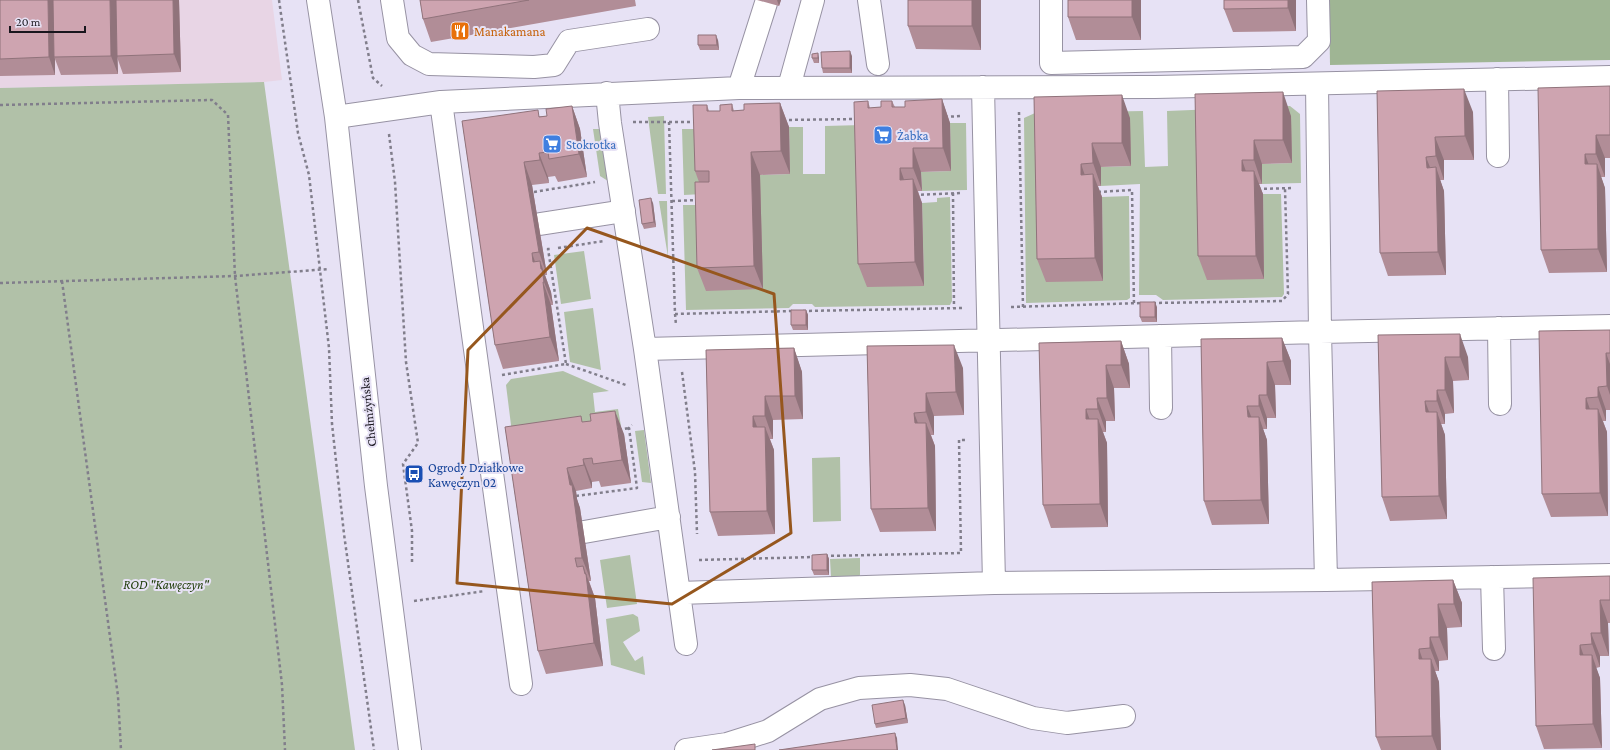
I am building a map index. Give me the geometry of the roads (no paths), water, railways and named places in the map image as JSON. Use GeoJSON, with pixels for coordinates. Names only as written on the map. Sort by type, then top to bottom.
{"type":"FeatureCollection","features":[{"type":"Feature","properties":{"kind":"street","name":"Chełmżyńska"},"geometry":{"type":"LineString","coordinates":[[318,0],[336,117],[376,486],[410,750]]}},
{"type":"Feature","properties":{"kind":"street"},"geometry":{"type":"LineString","coordinates":[[392,0],[398,38],[412,55],[430,64],[534,67],[554,65],[569,41],[648,29]]}},
{"type":"Feature","properties":{"kind":"street"},"geometry":{"type":"LineString","coordinates":[[789,87],[813,0]]}},
{"type":"Feature","properties":{"kind":"street"},"geometry":{"type":"LineString","coordinates":[[869,0],[878,64]]}},
{"type":"Feature","properties":{"kind":"street"},"geometry":{"type":"LineString","coordinates":[[1051,0],[1051,63],[1302,57],[1319,41],[1318,0]]}},
{"type":"Feature","properties":{"kind":"street"},"geometry":{"type":"LineString","coordinates":[[740,88],[766,3]]}},
{"type":"Feature","properties":{"kind":"street"},"geometry":{"type":"LineString","coordinates":[[336,117],[441,102],[607,93],[740,88],[1155,88],[1610,77]]}},
{"type":"Feature","properties":{"kind":"street"},"geometry":{"type":"LineString","coordinates":[[1497,79],[1498,156]]}},
{"type":"Feature","properties":{"kind":"street"},"geometry":{"type":"LineString","coordinates":[[1317,84],[1320,332],[1326,580]]}},
{"type":"Feature","properties":{"kind":"street"},"geometry":{"type":"LineString","coordinates":[[983,87],[990,340],[994,584]]}},
{"type":"Feature","properties":{"kind":"street"},"geometry":{"type":"LineString","coordinates":[[607,93],[610,123],[645,349],[686,644]]}},
{"type":"Feature","properties":{"kind":"street"},"geometry":{"type":"LineString","coordinates":[[441,102],[520,684]]}},
{"type":"Feature","properties":{"kind":"street"},"geometry":{"type":"LineString","coordinates":[[540,224],[624,212]]}},
{"type":"Feature","properties":{"kind":"street"},"geometry":{"type":"LineString","coordinates":[[645,349],[1610,326]]}},
{"type":"Feature","properties":{"kind":"street"},"geometry":{"type":"LineString","coordinates":[[1499,328],[1500,404]]}},
{"type":"Feature","properties":{"kind":"street"},"geometry":{"type":"LineString","coordinates":[[1160,336],[1161,408]]}},
{"type":"Feature","properties":{"kind":"street"},"geometry":{"type":"LineString","coordinates":[[584,532],[669,517]]}},
{"type":"Feature","properties":{"kind":"street"},"geometry":{"type":"LineString","coordinates":[[679,593],[994,584],[1610,575]]}},
{"type":"Feature","properties":{"kind":"street"},"geometry":{"type":"LineString","coordinates":[[1492,577],[1494,649]]}},
{"type":"Feature","properties":{"kind":"street"},"geometry":{"type":"LineString","coordinates":[[686,750],[727,744],[768,731],[820,699],[859,688],[910,685],[947,689],[1033,718],[1067,723],[1124,716]]}},
{"type":"Feature","properties":{"kind":"place","name":"Manakamana"},"geometry":{"type":"Point","coordinates":[460,31]}},
{"type":"Feature","properties":{"kind":"place","name":"Żabka"},"geometry":{"type":"Point","coordinates":[883,135]}},
{"type":"Feature","properties":{"kind":"place","name":"Stokrotka"},"geometry":{"type":"Point","coordinates":[552,144]}},
{"type":"Feature","properties":{"kind":"place","name":"Ogrody Działkowe Kawęczyn 02"},"geometry":{"type":"Point","coordinates":[414,474]}},
{"type":"Feature","properties":{"kind":"park label","name":"ROD \"Kawęczyn\""},"geometry":{"type":"Point","coordinates":[166,584]}}]}
